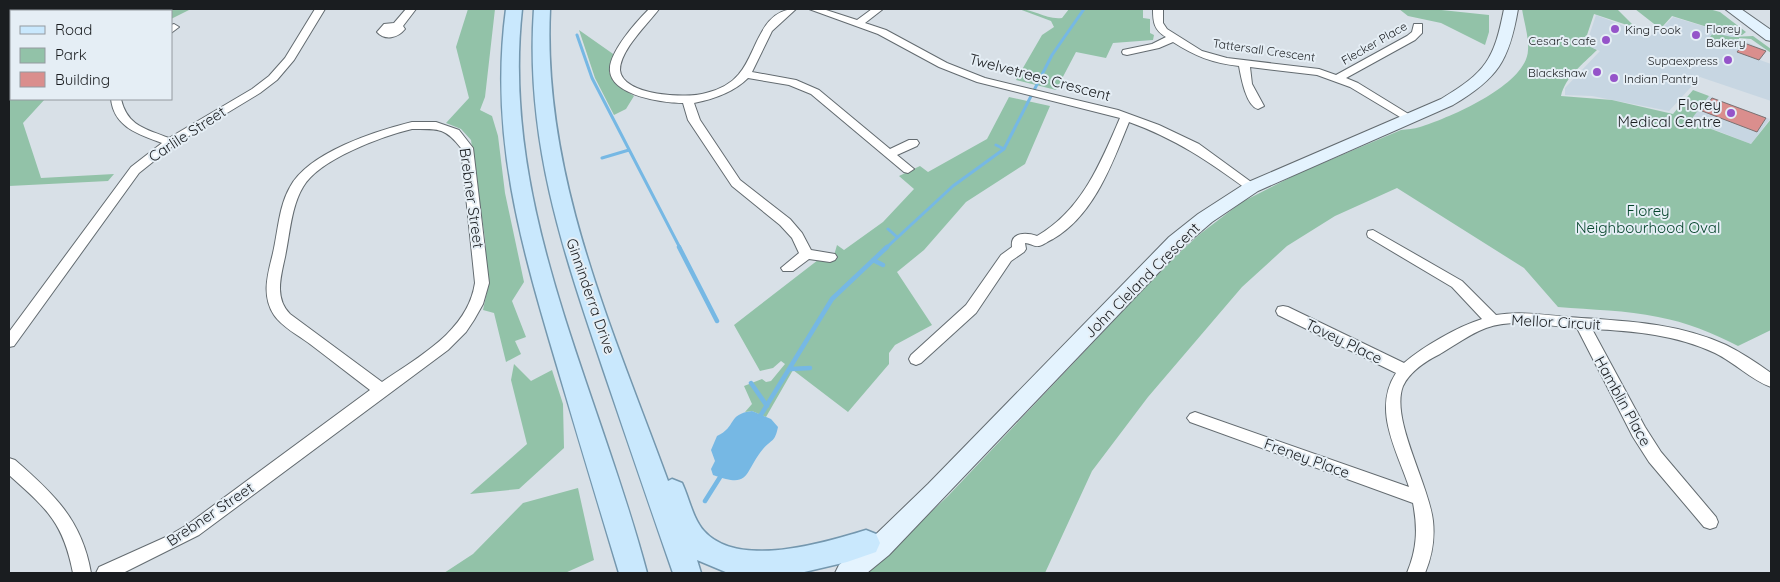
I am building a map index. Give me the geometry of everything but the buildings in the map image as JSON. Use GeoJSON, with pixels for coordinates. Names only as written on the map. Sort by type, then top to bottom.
{"type":"FeatureCollection","features":[{"type":"Feature","properties":{"kind":"main road"},"geometry":{"type":"LineString","coordinates":[[514,9],[509,59],[510,112],[519,187],[541,276],[582,409],[597,465],[633,573]]}},
{"type":"Feature","properties":{"kind":"main road","name":"Ginninderra Drive"},"geometry":{"type":"LineString","coordinates":[[542,9],[540,54],[542,100],[556,183],[581,272],[624,392],[648,447],[687,573]]}},
{"type":"Feature","properties":{"kind":"main road"},"geometry":{"type":"LineString","coordinates":[[648,447],[694,541],[707,554],[723,563],[740,568],[758,570],[806,564],[866,543]]}},
{"type":"Feature","properties":{"kind":"main road"},"geometry":{"type":"LineString","coordinates":[[597,465],[617,573]]}},
{"type":"Feature","properties":{"kind":"street","name":"Carlile Street"},"geometry":{"type":"LineString","coordinates":[[9,342],[122,185],[143,162],[170,142],[256,91],[273,78],[289,60],[320,9]]}},
{"type":"Feature","properties":{"kind":"street"},"geometry":{"type":"LineString","coordinates":[[397,26],[411,9]]}},
{"type":"Feature","properties":{"kind":"street"},"geometry":{"type":"LineString","coordinates":[[654,9],[636,30],[620,56],[615,71],[618,79],[625,86],[637,92],[688,100],[720,92],[734,85],[746,74],[767,30],[791,9]]}},
{"type":"Feature","properties":{"kind":"street","name":"Twelvetrees Crescent"},"geometry":{"type":"LineString","coordinates":[[814,9],[859,23],[968,75],[1034,94],[1126,116],[1169,133],[1195,147],[1252,187]]}},
{"type":"Feature","properties":{"kind":"street"},"geometry":{"type":"LineString","coordinates":[[859,23],[878,9]]}},
{"type":"Feature","properties":{"kind":"street","name":"Tattersall Crescent"},"geometry":{"type":"LineString","coordinates":[[1158,9],[1158,23],[1163,31],[1198,53],[1211,58],[1300,68],[1338,78],[1369,93],[1409,118]]}},
{"type":"Feature","properties":{"kind":"street","name":"John Cleland Crescent"},"geometry":{"type":"LineString","coordinates":[[848,573],[880,547],[1176,242],[1205,218],[1252,187],[1447,102],[1467,90],[1484,77],[1503,49],[1511,9]]}},
{"type":"Feature","properties":{"kind":"street"},"geometry":{"type":"LineString","coordinates":[[1732,9],[1771,37]]}},
{"type":"Feature","properties":{"kind":"street","name":"Flecker Place"},"geometry":{"type":"LineString","coordinates":[[1338,78],[1411,38],[1416,33],[1418,26]]}},
{"type":"Feature","properties":{"kind":"street"},"geometry":{"type":"LineString","coordinates":[[1127,52],[1155,46],[1173,38]]}},
{"type":"Feature","properties":{"kind":"street"},"geometry":{"type":"LineString","coordinates":[[1244,62],[1247,84],[1258,106]]}},
{"type":"Feature","properties":{"kind":"street"},"geometry":{"type":"LineString","coordinates":[[746,74],[792,82],[815,92],[908,169]]}},
{"type":"Feature","properties":{"kind":"street"},"geometry":{"type":"LineString","coordinates":[[116,100],[117,110],[126,123],[136,129],[170,142]]}},
{"type":"Feature","properties":{"kind":"street"},"geometry":{"type":"LineString","coordinates":[[688,100],[694,120],[736,183],[785,222],[797,236],[806,254]]}},
{"type":"Feature","properties":{"kind":"street"},"geometry":{"type":"LineString","coordinates":[[916,359],[971,309],[1006,258],[1019,249],[1025,252],[1033,252],[1038,248],[1037,242],[1055,233],[1086,202],[1126,116]]}},
{"type":"Feature","properties":{"kind":"street","name":"Brebner Street"},"geometry":{"type":"LineString","coordinates":[[104,573],[157,550],[193,530],[382,390],[441,346],[460,329],[473,311],[482,284],[467,148],[460,135],[450,129],[436,125],[402,126],[376,134],[326,161],[301,180],[293,196],[273,281],[273,296],[282,316],[382,390]]}},
{"type":"Feature","properties":{"kind":"street"},"geometry":{"type":"LineString","coordinates":[[889,154],[913,143]]}},
{"type":"Feature","properties":{"kind":"street"},"geometry":{"type":"LineString","coordinates":[[1373,234],[1452,281],[1493,320]]}},
{"type":"Feature","properties":{"kind":"street"},"geometry":{"type":"LineString","coordinates":[[788,268],[806,254],[830,257]]}},
{"type":"Feature","properties":{"kind":"street","name":"Tovey Place"},"geometry":{"type":"LineString","coordinates":[[1283,311],[1404,370]]}},
{"type":"Feature","properties":{"kind":"street","name":"Mellor Circuit"},"geometry":{"type":"LineString","coordinates":[[1404,370],[1464,333],[1493,320],[1519,318],[1652,328],[1693,338],[1732,356],[1771,381]]}},
{"type":"Feature","properties":{"kind":"street","name":"Hamblin Place"},"geometry":{"type":"LineString","coordinates":[[1581,322],[1638,432],[1655,457],[1710,522]]}},
{"type":"Feature","properties":{"kind":"street"},"geometry":{"type":"LineString","coordinates":[[1404,370],[1393,396],[1393,415],[1425,519],[1426,541],[1422,562],[1416,573]]}},
{"type":"Feature","properties":{"kind":"street","name":"Freney Place"},"geometry":{"type":"LineString","coordinates":[[1195,418],[1419,498]]}},
{"type":"Feature","properties":{"kind":"street"},"geometry":{"type":"LineString","coordinates":[[9,464],[49,502],[67,523],[79,550],[82,573]]}},
{"type":"Feature","properties":{"kind":"street","name":"John Cleland Crescent"},"geometry":{"type":"LineString","coordinates":[[801,573],[866,543],[912,514]]}},
{"type":"Feature","properties":{"kind":"shaded area"},"geometry":{"type":"Polygon","coordinates":[[[1596,15],[1650,36],[1673,17],[1732,35],[1766,51],[1760,60],[1771,64],[1771,101],[1700,77],[1669,111],[1592,96],[1565,95],[1565,88],[1600,51],[1586,45],[1596,15]]]}},
{"type":"Feature","properties":{"kind":"shaded area"},"geometry":{"type":"Polygon","coordinates":[[[1709,96],[1770,119],[1751,144],[1690,120],[1709,96]]]}},
{"type":"Feature","properties":{"kind":"green space"},"geometry":{"type":"Polygon","coordinates":[[[9,9],[191,9],[172,18],[172,10],[10,10],[10,100],[44,100],[23,123],[41,178],[114,174],[108,181],[9,186],[9,9]]]}},
{"type":"Feature","properties":{"kind":"green space"},"geometry":{"type":"Polygon","coordinates":[[[468,9],[495,9],[485,97],[480,110],[492,116],[498,136],[505,193],[524,282],[512,301],[526,337],[515,341],[521,354],[506,362],[494,313],[483,310],[488,287],[485,239],[471,140],[461,129],[446,123],[469,98],[456,47],[468,9]]]}},
{"type":"Feature","properties":{"kind":"green space"},"geometry":{"type":"Polygon","coordinates":[[[1019,9],[1045,16],[1062,18],[1069,9],[1143,9],[1143,18],[1150,19],[1150,33],[1154,35],[1153,40],[1113,43],[1106,58],[1076,52],[1056,90],[1016,80],[1042,35],[1054,27],[1051,21],[1019,9]]]}},
{"type":"Feature","properties":{"kind":"green space"},"geometry":{"type":"Polygon","coordinates":[[[1399,9],[1432,9],[1489,15],[1489,32],[1485,45],[1441,23],[1408,16],[1399,9]]]}},
{"type":"Feature","properties":{"kind":"green space","name":"Florey Neighbourhood Oval"},"geometry":{"type":"Polygon","coordinates":[[[1522,9],[1617,9],[1636,28],[1594,14],[1584,44],[1597,50],[1570,77],[1561,96],[1612,100],[1673,114],[1693,90],[1709,96],[1690,121],[1751,144],[1771,119],[1771,330],[1738,346],[1699,328],[1668,319],[1609,310],[1558,307],[1524,268],[1397,188],[1335,216],[1287,246],[1242,287],[1148,397],[1092,471],[1045,573],[866,573],[948,496],[1172,259],[1200,234],[1242,202],[1299,173],[1401,130],[1413,129],[1433,123],[1467,108],[1515,76],[1524,63],[1528,50],[1522,9]]]}},
{"type":"Feature","properties":{"kind":"green space"},"geometry":{"type":"Polygon","coordinates":[[[1635,9],[1709,9],[1720,12],[1746,32],[1742,35],[1733,35],[1672,16],[1663,26],[1658,27],[1635,9]]]}},
{"type":"Feature","properties":{"kind":"green space"},"geometry":{"type":"Polygon","coordinates":[[[579,30],[616,56],[609,72],[617,85],[634,96],[626,109],[614,115],[595,78],[579,30]]]}},
{"type":"Feature","properties":{"kind":"green space"},"geometry":{"type":"Polygon","coordinates":[[[1713,33],[1732,37],[1753,36],[1771,49],[1771,53],[1751,39],[1739,38],[1739,47],[1724,45],[1710,37],[1713,33]]]}},
{"type":"Feature","properties":{"kind":"green space"},"geometry":{"type":"Polygon","coordinates":[[[1009,97],[1050,106],[1025,164],[966,202],[924,250],[897,272],[932,325],[895,345],[889,353],[889,364],[848,412],[793,370],[766,417],[752,411],[745,412],[752,404],[744,386],[762,379],[766,382],[771,381],[785,364],[781,361],[773,368],[760,371],[734,325],[818,260],[833,259],[837,245],[844,250],[883,222],[914,189],[899,176],[920,166],[928,172],[987,139],[1009,97]]]}},
{"type":"Feature","properties":{"kind":"green space"},"geometry":{"type":"Polygon","coordinates":[[[514,364],[531,381],[552,370],[563,404],[564,448],[519,489],[470,494],[527,444],[511,380],[514,364]]]}},
{"type":"Feature","properties":{"kind":"green space"},"geometry":{"type":"Polygon","coordinates":[[[578,488],[594,560],[565,573],[444,573],[473,554],[523,503],[578,488]]]}},
{"type":"Feature","properties":{"kind":"water"},"geometry":{"type":"Polygon","coordinates":[[[752,411],[771,419],[778,427],[774,438],[763,449],[749,471],[741,479],[726,479],[713,475],[711,469],[715,461],[711,450],[717,436],[727,429],[739,415],[752,411]]]}},
{"type":"Feature","properties":{"kind":"waterway"},"geometry":{"type":"LineString","coordinates":[[1004,149],[1052,55],[1084,9]]}},
{"type":"Feature","properties":{"kind":"waterway"},"geometry":{"type":"LineString","coordinates":[[577,35],[592,78],[680,248]]}},
{"type":"Feature","properties":{"kind":"waterway"},"geometry":{"type":"LineString","coordinates":[[996,145],[1004,149]]}},
{"type":"Feature","properties":{"kind":"waterway"},"geometry":{"type":"LineString","coordinates":[[886,248],[953,186],[1004,149]]}},
{"type":"Feature","properties":{"kind":"waterway"},"geometry":{"type":"LineString","coordinates":[[602,158],[629,150]]}},
{"type":"Feature","properties":{"kind":"waterway"},"geometry":{"type":"LineString","coordinates":[[888,229],[897,237]]}},
{"type":"Feature","properties":{"kind":"waterway"},"geometry":{"type":"LineString","coordinates":[[679,247],[717,321]]}},
{"type":"Feature","properties":{"kind":"waterway"},"geometry":{"type":"LineString","coordinates":[[873,260],[887,247]]}},
{"type":"Feature","properties":{"kind":"waterway"},"geometry":{"type":"LineString","coordinates":[[767,406],[832,299],[873,260]]}},
{"type":"Feature","properties":{"kind":"waterway"},"geometry":{"type":"LineString","coordinates":[[873,260],[883,265]]}},
{"type":"Feature","properties":{"kind":"waterway"},"geometry":{"type":"LineString","coordinates":[[791,369],[810,368]]}},
{"type":"Feature","properties":{"kind":"waterway"},"geometry":{"type":"LineString","coordinates":[[751,383],[767,406]]}},
{"type":"Feature","properties":{"kind":"waterway"},"geometry":{"type":"LineString","coordinates":[[759,418],[767,406]]}},
{"type":"Feature","properties":{"kind":"waterway"},"geometry":{"type":"LineString","coordinates":[[705,501],[722,474]]}},
{"type":"Feature","properties":{"kind":"place","name":"King Fook"},"geometry":{"type":"Point","coordinates":[1615,29]}},
{"type":"Feature","properties":{"kind":"place","name":"Florey Bakery"},"geometry":{"type":"Point","coordinates":[1696,35]}},
{"type":"Feature","properties":{"kind":"place","name":"Cesar's cafe"},"geometry":{"type":"Point","coordinates":[1606,40]}},
{"type":"Feature","properties":{"kind":"place","name":"Supaexpress"},"geometry":{"type":"Point","coordinates":[1728,60]}},
{"type":"Feature","properties":{"kind":"place","name":"Blackshaw"},"geometry":{"type":"Point","coordinates":[1597,72]}},
{"type":"Feature","properties":{"kind":"place","name":"Indian Pantry"},"geometry":{"type":"Point","coordinates":[1614,78]}},
{"type":"Feature","properties":{"kind":"place","name":"Florey Medical Centre"},"geometry":{"type":"Point","coordinates":[1731,113]}}]}
